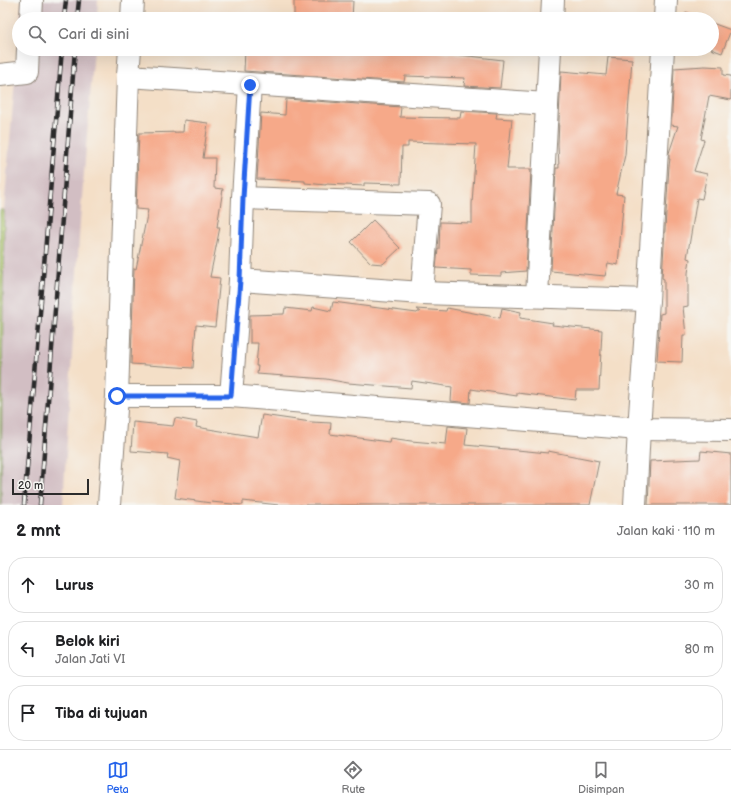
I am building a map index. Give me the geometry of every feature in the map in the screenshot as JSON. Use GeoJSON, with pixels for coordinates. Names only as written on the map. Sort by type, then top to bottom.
{"type":"FeatureCollection","features":[{"type":"Feature","properties":{"kind":"street"},"geometry":{"type":"LineString","coordinates":[[31,12],[32,0]]}},
{"type":"Feature","properties":{"kind":"street"},"geometry":{"type":"LineString","coordinates":[[132,12],[133,0]]}},
{"type":"Feature","properties":{"kind":"street"},"geometry":{"type":"LineString","coordinates":[[552,12],[553,0]]}},
{"type":"Feature","properties":{"kind":"street"},"geometry":{"type":"LineString","coordinates":[[665,12],[666,0]]}},
{"type":"Feature","properties":{"kind":"street"},"geometry":{"type":"LineString","coordinates":[[0,75],[27,72],[28,56]]}},
{"type":"Feature","properties":{"kind":"street"},"geometry":{"type":"LineString","coordinates":[[109,505],[117,396],[129,56]]}},
{"type":"Feature","properties":{"kind":"street"},"geometry":{"type":"LineString","coordinates":[[537,296],[550,56]]}},
{"type":"Feature","properties":{"kind":"street"},"geometry":{"type":"LineString","coordinates":[[635,505],[663,56]]}},
{"type":"Feature","properties":{"kind":"street"},"geometry":{"type":"LineString","coordinates":[[128,76],[547,104]]}},
{"type":"Feature","properties":{"kind":"street"},"geometry":{"type":"LineString","coordinates":[[231,396],[240,280],[243,198],[250,85]]}},
{"type":"Feature","properties":{"kind":"street"},"geometry":{"type":"LineString","coordinates":[[243,198],[429,204],[422,293]]}},
{"type":"Feature","properties":{"kind":"street"},"geometry":{"type":"LineString","coordinates":[[240,280],[422,293],[648,300]]}},
{"type":"Feature","properties":{"kind":"street"},"geometry":{"type":"LineString","coordinates":[[117,396],[231,396],[639,428],[731,430]]}},
{"type":"Feature","properties":{"kind":"shaded area"},"geometry":{"type":"Polygon","coordinates":[[[22,0],[98,0],[97,12],[21,12],[22,0]]]}},
{"type":"Feature","properties":{"kind":"shaded area"},"geometry":{"type":"Polygon","coordinates":[[[17,56],[93,56],[80,222],[63,505],[1,505],[4,210],[17,56]]]}},
{"type":"Feature","properties":{"kind":"green space"},"geometry":{"type":"Polygon","coordinates":[[[0,210],[4,210],[1,505],[0,505],[0,210]]]}},
{"type":"Feature","properties":{"kind":"building"},"geometry":{"type":"Polygon","coordinates":[[[294,1],[353,1],[352,12],[294,12],[294,1]]]}},
{"type":"Feature","properties":{"kind":"building"},"geometry":{"type":"Polygon","coordinates":[[[719,26],[731,30],[722,53],[719,52],[719,26]]]}},
{"type":"Feature","properties":{"kind":"building"},"geometry":{"type":"Polygon","coordinates":[[[245,56],[469,56],[503,60],[500,88],[464,86],[465,78],[405,76],[404,82],[244,71],[245,56]]]}},
{"type":"Feature","properties":{"kind":"building"},"geometry":{"type":"Polygon","coordinates":[[[608,57],[632,59],[625,155],[616,194],[624,195],[618,265],[608,263],[605,276],[551,271],[556,168],[559,168],[558,144],[561,71],[606,75],[608,57]]]}},
{"type":"Feature","properties":{"kind":"building"},"geometry":{"type":"Polygon","coordinates":[[[705,66],[723,67],[723,75],[731,76],[731,100],[709,96],[701,139],[704,140],[694,171],[707,174],[702,199],[697,198],[687,258],[690,259],[688,273],[688,306],[683,307],[686,335],[683,335],[682,362],[657,361],[660,314],[664,313],[664,279],[662,278],[670,159],[669,153],[678,126],[671,125],[674,68],[705,66]]]}},
{"type":"Feature","properties":{"kind":"building"},"geometry":{"type":"Polygon","coordinates":[[[286,99],[401,107],[400,117],[460,118],[461,111],[497,113],[496,118],[512,119],[507,169],[531,169],[526,271],[501,273],[501,276],[471,275],[471,270],[436,268],[439,249],[440,222],[472,223],[476,144],[408,142],[408,147],[402,147],[401,184],[364,183],[364,186],[326,185],[305,183],[305,181],[257,179],[261,113],[285,115],[286,99]]]}},
{"type":"Feature","properties":{"kind":"building"},"geometry":{"type":"Polygon","coordinates":[[[184,120],[208,123],[203,158],[215,158],[214,188],[223,189],[217,227],[220,227],[210,277],[220,278],[215,327],[196,325],[193,368],[131,364],[134,268],[136,269],[148,210],[136,209],[139,133],[183,132],[184,120]]]}},
{"type":"Feature","properties":{"kind":"building"},"geometry":{"type":"Polygon","coordinates":[[[373,220],[400,248],[383,264],[371,263],[351,242],[373,220]]]}},
{"type":"Feature","properties":{"kind":"building"},"geometry":{"type":"Polygon","coordinates":[[[333,302],[417,313],[420,312],[416,309],[446,311],[447,308],[500,318],[502,308],[521,312],[520,318],[553,323],[552,325],[602,330],[599,390],[576,390],[575,400],[517,393],[517,396],[471,389],[470,403],[451,401],[452,387],[412,381],[411,388],[348,383],[326,379],[257,374],[258,366],[256,366],[258,343],[250,343],[250,315],[284,314],[285,308],[312,311],[313,307],[331,311],[333,302]]]}},
{"type":"Feature","properties":{"kind":"building"},"geometry":{"type":"Polygon","coordinates":[[[262,415],[311,422],[331,423],[330,434],[389,442],[390,438],[446,444],[448,426],[467,428],[465,445],[548,453],[548,451],[599,461],[590,505],[279,505],[243,501],[243,505],[211,503],[175,498],[180,461],[167,458],[168,454],[131,451],[133,422],[173,426],[175,418],[197,422],[196,427],[258,437],[262,415]]]}},
{"type":"Feature","properties":{"kind":"building"},"geometry":{"type":"Polygon","coordinates":[[[701,451],[731,454],[731,505],[648,505],[650,461],[700,459],[701,451]]]}},
{"type":"Feature","properties":{"kind":"railway"},"geometry":{"type":"LineString","coordinates":[[65,12],[66,0]]}},
{"type":"Feature","properties":{"kind":"railway"},"geometry":{"type":"LineString","coordinates":[[78,12],[79,0]]}},
{"type":"Feature","properties":{"kind":"railway"},"geometry":{"type":"LineString","coordinates":[[24,505],[61,56]]}},
{"type":"Feature","properties":{"kind":"railway"},"geometry":{"type":"LineString","coordinates":[[40,505],[74,56]]}},
{"type":"Feature","properties":{"kind":"route"},"geometry":{"type":"LineString","coordinates":[[117,396],[231,396],[240,280],[243,198],[250,85]]}}]}
